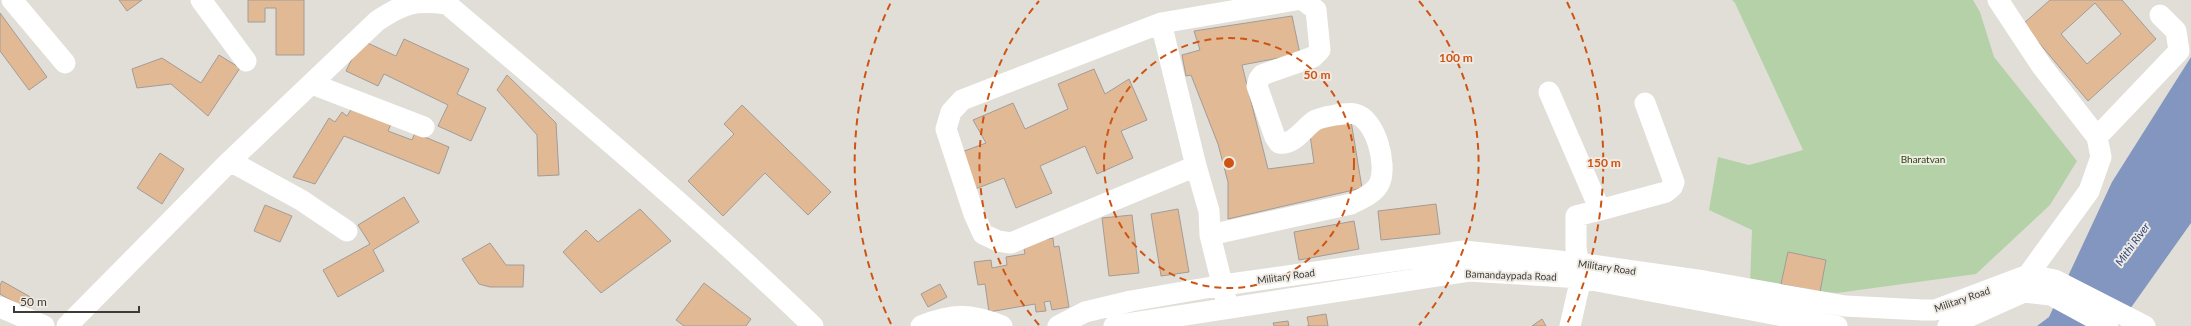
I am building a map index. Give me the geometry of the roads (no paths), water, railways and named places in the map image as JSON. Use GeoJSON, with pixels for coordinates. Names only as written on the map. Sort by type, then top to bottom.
{"type":"FeatureCollection","features":[{"type":"Feature","properties":{"kind":"street"},"geometry":{"type":"LineString","coordinates":[[12,0],[65,63]]}},
{"type":"Feature","properties":{"kind":"street"},"geometry":{"type":"LineString","coordinates":[[201,0],[246,61]]}},
{"type":"Feature","properties":{"kind":"street"},"geometry":{"type":"LineString","coordinates":[[68,326],[230,161],[377,21],[401,3],[424,0],[447,4],[620,151],[757,272],[813,326]]}},
{"type":"Feature","properties":{"kind":"street"},"geometry":{"type":"LineString","coordinates":[[1196,166],[1011,243],[998,241],[983,234],[977,221],[946,128],[950,112],[962,100],[1161,23],[1296,0]]}},
{"type":"Feature","properties":{"kind":"street"},"geometry":{"type":"LineString","coordinates":[[1210,235],[1352,204],[1370,194],[1380,183],[1383,166],[1373,127],[1364,117],[1354,113],[1325,117],[1314,121],[1299,136],[1284,144],[1279,143],[1275,137],[1258,86],[1259,79],[1262,75],[1313,57],[1320,50],[1316,10],[1303,0]]}},
{"type":"Feature","properties":{"kind":"street"},"geometry":{"type":"LineString","coordinates":[[1948,326],[2026,284],[2089,191],[2101,157],[2097,137],[2041,66],[1998,0]]}},
{"type":"Feature","properties":{"kind":"street"},"geometry":{"type":"LineString","coordinates":[[2097,137],[2179,51],[2176,31],[2160,15]]}},
{"type":"Feature","properties":{"kind":"street"},"geometry":{"type":"LineString","coordinates":[[1161,23],[1196,166],[1209,211],[1210,235],[1228,308]]}},
{"type":"Feature","properties":{"kind":"street"},"geometry":{"type":"LineString","coordinates":[[312,84],[424,127]]}},
{"type":"Feature","properties":{"kind":"street"},"geometry":{"type":"LineString","coordinates":[[1549,92],[1600,210]]}},
{"type":"Feature","properties":{"kind":"street"},"geometry":{"type":"LineString","coordinates":[[1570,326],[1580,271],[1576,216],[1666,192],[1672,187],[1674,182],[1645,103]]}},
{"type":"Feature","properties":{"kind":"street"},"geometry":{"type":"LineString","coordinates":[[230,161],[301,200],[347,231]]}},
{"type":"Feature","properties":{"kind":"street","name":"Military Road"},"geometry":{"type":"LineString","coordinates":[[1058,326],[1088,319],[1131,301],[1223,285],[1464,251],[1673,286],[1844,306],[1935,310],[2026,284]]}},
{"type":"Feature","properties":{"kind":"street","name":"Bamandaypada Road"},"geometry":{"type":"LineString","coordinates":[[1114,326],[1469,271],[1580,271]]}},
{"type":"Feature","properties":{"kind":"street"},"geometry":{"type":"LineString","coordinates":[[1290,276],[1294,298]]}},
{"type":"Feature","properties":{"kind":"street"},"geometry":{"type":"LineString","coordinates":[[2026,284],[2053,288],[2146,326]]}},
{"type":"Feature","properties":{"kind":"street"},"geometry":{"type":"LineString","coordinates":[[1673,286],[1837,326]]}},
{"type":"Feature","properties":{"kind":"street"},"geometry":{"type":"LineString","coordinates":[[2053,288],[2108,326]]}},
{"type":"Feature","properties":{"kind":"street"},"geometry":{"type":"LineString","coordinates":[[0,307],[44,326]]}},
{"type":"Feature","properties":{"kind":"street"},"geometry":{"type":"LineString","coordinates":[[921,326],[936,320],[964,315],[984,319],[1002,326]]}},
{"type":"Feature","properties":{"kind":"water","name":"Mithi River"},"geometry":{"type":"Polygon","coordinates":[[[2191,57],[2191,223],[2118,326],[2037,326],[2049,317],[2112,182],[2191,57]]]}},
{"type":"Feature","properties":{"kind":"park label","name":"Bharatvan"},"geometry":{"type":"Point","coordinates":[1923,159]}}]}
